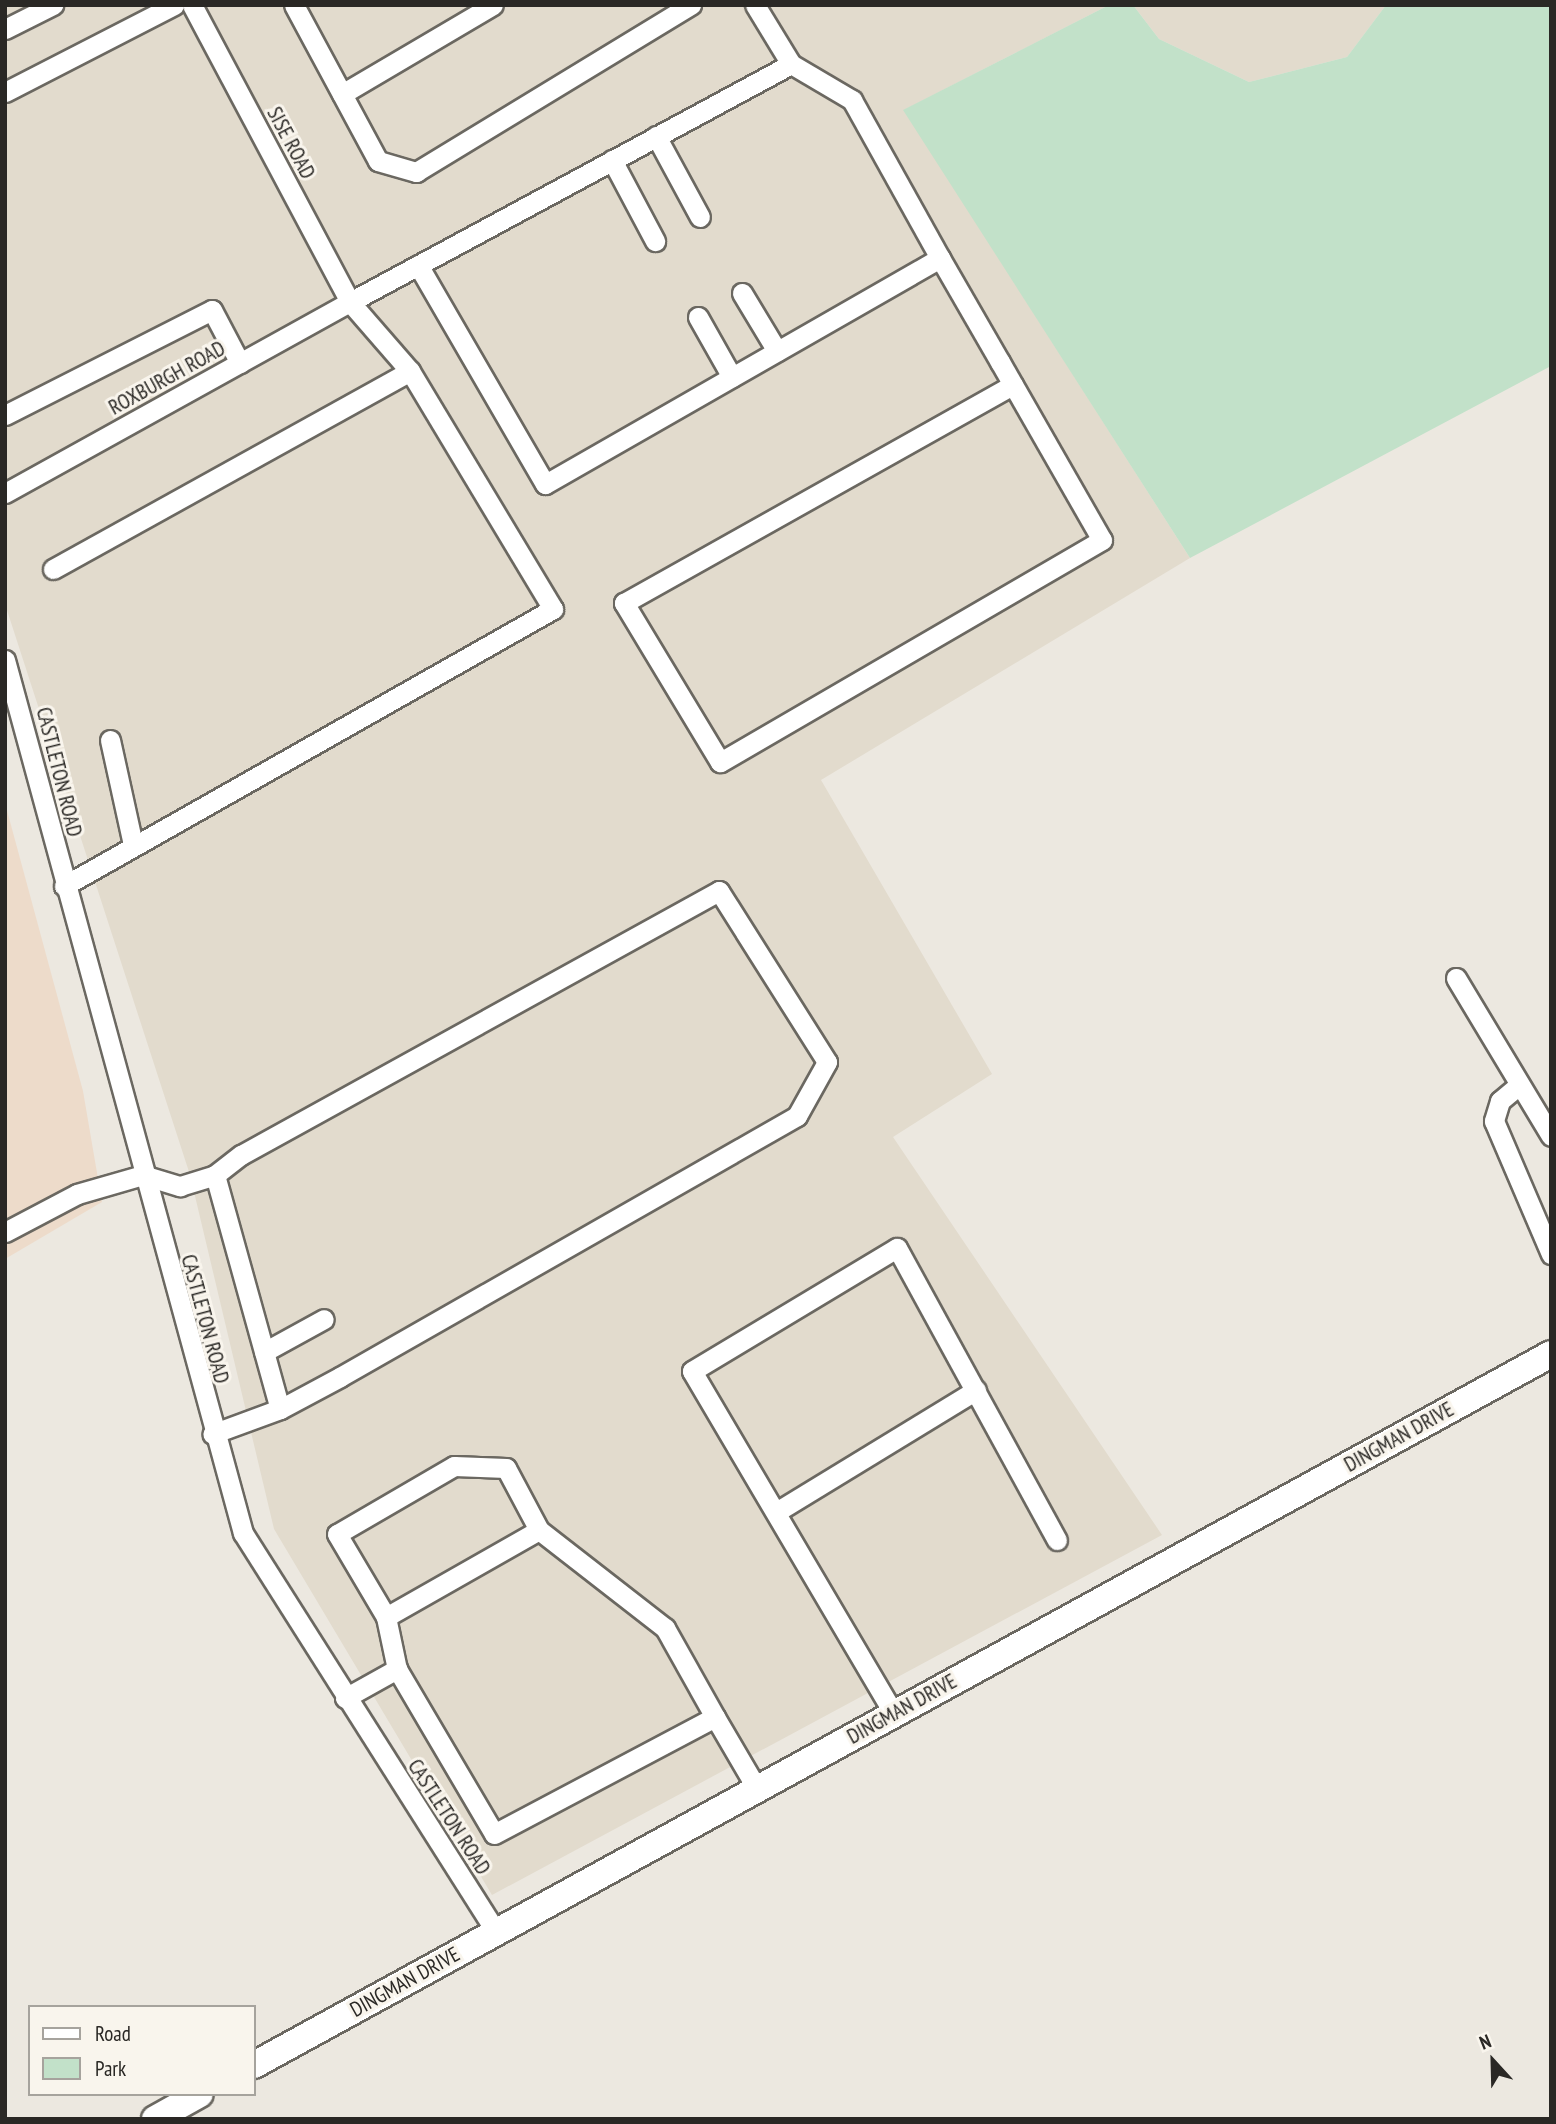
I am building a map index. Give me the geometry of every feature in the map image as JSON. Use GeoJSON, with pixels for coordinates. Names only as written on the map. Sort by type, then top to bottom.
{"type":"FeatureCollection","features":[{"type":"Feature","properties":{"kind":"main road","name":"DINGMAN DRIVE"},"geometry":{"type":"LineString","coordinates":[[256,2064],[1551,1354]]}},
{"type":"Feature","properties":{"kind":"main road"},"geometry":{"type":"LineString","coordinates":[[155,2119],[196,2096]]}},
{"type":"Feature","properties":{"kind":"street"},"geometry":{"type":"LineString","coordinates":[[5,29],[53,5]]}},
{"type":"Feature","properties":{"kind":"street"},"geometry":{"type":"LineString","coordinates":[[5,92],[174,5]]}},
{"type":"Feature","properties":{"kind":"street","name":"SISE ROAD"},"geometry":{"type":"LineString","coordinates":[[133,845],[553,610],[410,371],[350,302],[192,5]]}},
{"type":"Feature","properties":{"kind":"street"},"geometry":{"type":"LineString","coordinates":[[294,5],[378,161],[416,172],[691,5]]}},
{"type":"Feature","properties":{"kind":"street"},"geometry":{"type":"LineString","coordinates":[[342,94],[493,5]]}},
{"type":"Feature","properties":{"kind":"street"},"geometry":{"type":"LineString","coordinates":[[755,5],[791,64],[852,100],[1102,540],[720,762],[624,603],[1013,385]]}},
{"type":"Feature","properties":{"kind":"street","name":"ROXBURGH ROAD"},"geometry":{"type":"LineString","coordinates":[[5,493],[350,302],[791,64]]}},
{"type":"Feature","properties":{"kind":"street"},"geometry":{"type":"LineString","coordinates":[[656,136],[700,217]]}},
{"type":"Feature","properties":{"kind":"street"},"geometry":{"type":"LineString","coordinates":[[612,160],[655,241]]}},
{"type":"Feature","properties":{"kind":"street"},"geometry":{"type":"LineString","coordinates":[[418,265],[545,484],[940,258]]}},
{"type":"Feature","properties":{"kind":"street"},"geometry":{"type":"LineString","coordinates":[[742,293],[777,351]]}},
{"type":"Feature","properties":{"kind":"street"},"geometry":{"type":"LineString","coordinates":[[5,415],[212,310],[240,363]]}},
{"type":"Feature","properties":{"kind":"street"},"geometry":{"type":"LineString","coordinates":[[698,317],[732,377]]}},
{"type":"Feature","properties":{"kind":"street"},"geometry":{"type":"LineString","coordinates":[[52,569],[410,371]]}},
{"type":"Feature","properties":{"kind":"street","name":"CASTLETON ROAD"},"geometry":{"type":"LineString","coordinates":[[5,660],[231,1501],[255,1558],[496,1932]]}},
{"type":"Feature","properties":{"kind":"street"},"geometry":{"type":"LineString","coordinates":[[64,886],[133,845],[110,740]]}},
{"type":"Feature","properties":{"kind":"street"},"geometry":{"type":"LineString","coordinates":[[5,1232],[77,1194],[144,1175],[180,1186],[215,1175],[241,1156],[719,891],[827,1062],[797,1116],[340,1377],[280,1409],[212,1434]]}},
{"type":"Feature","properties":{"kind":"street"},"geometry":{"type":"LineString","coordinates":[[1456,978],[1551,1136]]}},
{"type":"Feature","properties":{"kind":"street"},"geometry":{"type":"LineString","coordinates":[[1519,1085],[1500,1101],[1494,1121],[1551,1254]]}},
{"type":"Feature","properties":{"kind":"street"},"geometry":{"type":"LineString","coordinates":[[215,1175],[280,1409]]}},
{"type":"Feature","properties":{"kind":"street"},"geometry":{"type":"LineString","coordinates":[[894,1714],[778,1511],[692,1371],[897,1248],[1058,1540]]}},
{"type":"Feature","properties":{"kind":"street"},"geometry":{"type":"LineString","coordinates":[[264,1352],[324,1320]]}},
{"type":"Feature","properties":{"kind":"street"},"geometry":{"type":"LineString","coordinates":[[778,1511],[976,1390]]}},
{"type":"Feature","properties":{"kind":"street"},"geometry":{"type":"LineString","coordinates":[[715,1717],[494,1834],[397,1669],[386,1617],[337,1534],[454,1466],[506,1468],[538,1530],[665,1628],[757,1789]]}},
{"type":"Feature","properties":{"kind":"street"},"geometry":{"type":"LineString","coordinates":[[386,1617],[538,1530]]}},
{"type":"Feature","properties":{"kind":"street"},"geometry":{"type":"LineString","coordinates":[[345,1698],[397,1669]]}},
{"type":"Feature","properties":{"kind":"shaded area"},"geometry":{"type":"Polygon","coordinates":[[[5,5],[1109,5],[904,110],[1190,558],[821,780],[992,1074],[893,1137],[1162,1535],[492,1895],[274,1529],[190,1175],[5,604],[5,5]]]}},
{"type":"Feature","properties":{"kind":"shaded area"},"geometry":{"type":"Polygon","coordinates":[[[1133,5],[1386,5],[1347,57],[1249,82],[1159,39],[1133,5]]]}},
{"type":"Feature","properties":{"kind":"shaded area"},"geometry":{"type":"Polygon","coordinates":[[[5,803],[83,1091],[102,1202],[5,1259],[5,803]]]}},
{"type":"Feature","properties":{"kind":"green space"},"geometry":{"type":"Polygon","coordinates":[[[1109,5],[1133,5],[1159,39],[1249,82],[1347,57],[1386,5],[1551,5],[1551,366],[1190,558],[903,110],[1109,5]]]}}]}
